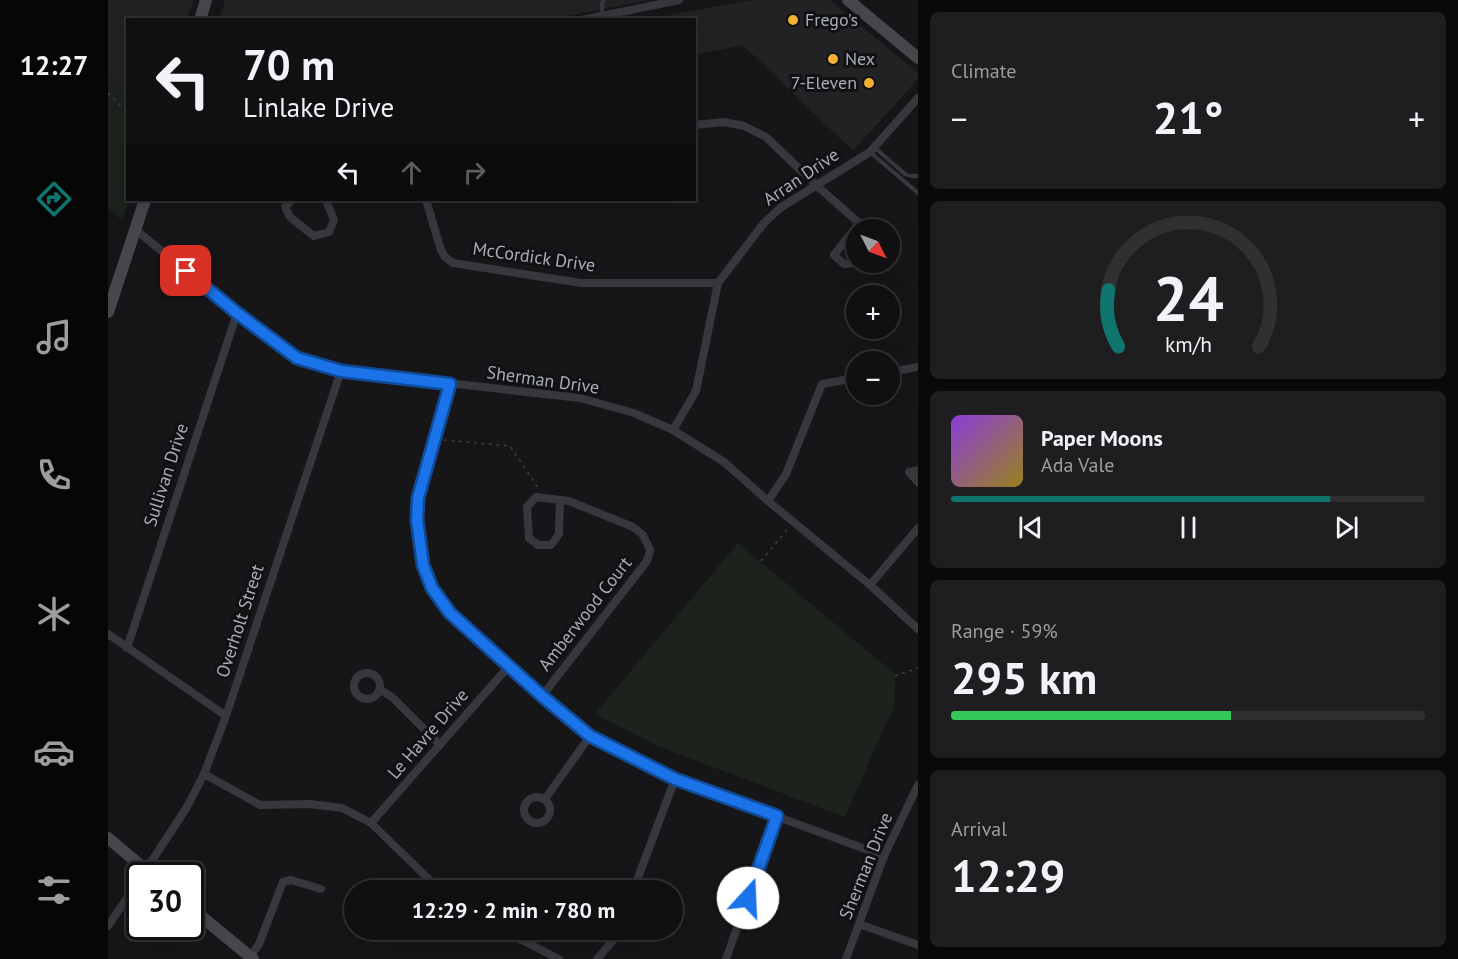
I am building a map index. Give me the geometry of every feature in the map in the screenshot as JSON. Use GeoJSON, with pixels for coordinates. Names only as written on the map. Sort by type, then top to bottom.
{"type":"FeatureCollection","features":[{"type":"Feature","properties":{"kind":"main road"},"geometry":{"type":"LineString","coordinates":[[201,18],[206,0]]}},
{"type":"Feature","properties":{"kind":"main road"},"geometry":{"type":"LineString","coordinates":[[848,0],[918,58]]}},
{"type":"Feature","properties":{"kind":"main road"},"geometry":{"type":"LineString","coordinates":[[108,312],[145,201]]}},
{"type":"Feature","properties":{"kind":"main road"},"geometry":{"type":"LineString","coordinates":[[108,838],[132,862]]}},
{"type":"Feature","properties":{"kind":"main road"},"geometry":{"type":"LineString","coordinates":[[204,919],[252,958]]}},
{"type":"Feature","properties":{"kind":"street"},"geometry":{"type":"LineString","coordinates":[[590,18],[641,8],[654,3],[679,0]]}},
{"type":"Feature","properties":{"kind":"street","name":"Arran Drive"},"geometry":{"type":"LineString","coordinates":[[673,430],[696,391],[718,283],[764,224],[780,208],[872,150],[918,98]]}},
{"type":"Feature","properties":{"kind":"street"},"geometry":{"type":"LineString","coordinates":[[696,125],[724,122],[744,126],[766,137],[854,219]]}},
{"type":"Feature","properties":{"kind":"street"},"geometry":{"type":"LineString","coordinates":[[291,201],[285,207],[290,217],[314,236],[329,232],[334,220],[326,201]]}},
{"type":"Feature","properties":{"kind":"street","name":"McCordick Drive"},"geometry":{"type":"LineString","coordinates":[[426,201],[441,250],[445,257],[453,263],[581,283],[718,283]]}},
{"type":"Feature","properties":{"kind":"street","name":"Sherman Drive"},"geometry":{"type":"LineString","coordinates":[[136,230],[237,313],[297,358],[341,371],[580,398],[634,413],[673,430],[724,462],[870,585],[918,629]]}},
{"type":"Feature","properties":{"kind":"street"},"geometry":{"type":"LineString","coordinates":[[846,240],[834,255],[846,264]]}},
{"type":"Feature","properties":{"kind":"street","name":"Sullivan Drive"},"geometry":{"type":"LineString","coordinates":[[127,648],[237,313]]}},
{"type":"Feature","properties":{"kind":"street"},"geometry":{"type":"LineString","coordinates":[[900,370],[918,367]]}},
{"type":"Feature","properties":{"kind":"street","name":"Overholt Street"},"geometry":{"type":"LineString","coordinates":[[153,862],[187,807],[204,774],[226,716],[341,371]]}},
{"type":"Feature","properties":{"kind":"street"},"geometry":{"type":"LineString","coordinates":[[768,501],[786,474],[822,384],[846,380]]}},
{"type":"Feature","properties":{"kind":"street"},"geometry":{"type":"LineString","coordinates":[[450,384],[418,498],[417,520],[423,565],[432,588],[450,613],[590,736],[675,779],[884,856]]}},
{"type":"Feature","properties":{"kind":"street"},"geometry":{"type":"LineString","coordinates":[[918,470],[909,472],[918,482]]}},
{"type":"Feature","properties":{"kind":"street"},"geometry":{"type":"LineString","coordinates":[[545,498],[536,497],[527,507],[529,538],[538,545],[551,545],[559,534],[560,500]]}},
{"type":"Feature","properties":{"kind":"street","name":"Amberwood Court"},"geometry":{"type":"LineString","coordinates":[[542,696],[647,561],[650,550],[643,535],[633,527],[569,501],[545,498]]}},
{"type":"Feature","properties":{"kind":"street"},"geometry":{"type":"LineString","coordinates":[[870,585],[918,528]]}},
{"type":"Feature","properties":{"kind":"street"},"geometry":{"type":"LineString","coordinates":[[108,634],[226,716]]}},
{"type":"Feature","properties":{"kind":"street","name":"Le Havre Drive"},"geometry":{"type":"LineString","coordinates":[[371,823],[509,666]]}},
{"type":"Feature","properties":{"kind":"street"},"geometry":{"type":"LineString","coordinates":[[380,689],[393,698],[440,745]]}},
{"type":"Feature","properties":{"kind":"street"},"geometry":{"type":"LineString","coordinates":[[545,799],[590,736]]}},
{"type":"Feature","properties":{"kind":"street"},"geometry":{"type":"LineString","coordinates":[[204,774],[260,805],[310,804],[342,808],[371,823],[430,880]]}},
{"type":"Feature","properties":{"kind":"street"},"geometry":{"type":"LineString","coordinates":[[637,880],[675,779]]}},
{"type":"Feature","properties":{"kind":"street","name":"Sherman Drive"},"geometry":{"type":"LineString","coordinates":[[846,959],[884,856],[918,785]]}},
{"type":"Feature","properties":{"kind":"street"},"geometry":{"type":"LineString","coordinates":[[726,959],[777,816]]}},
{"type":"Feature","properties":{"kind":"street"},"geometry":{"type":"LineString","coordinates":[[252,958],[260,944],[284,882],[291,880],[321,889]]}},
{"type":"Feature","properties":{"kind":"street","name":"Overholt Street"},"geometry":{"type":"LineString","coordinates":[[108,926],[126,901]]}},
{"type":"Feature","properties":{"kind":"street"},"geometry":{"type":"LineString","coordinates":[[860,924],[918,945]]}},
{"type":"Feature","properties":{"kind":"street"},"geometry":{"type":"LineString","coordinates":[[522,940],[559,959]]}},
{"type":"Feature","properties":{"kind":"street"},"geometry":{"type":"LineString","coordinates":[[597,959],[613,940]]}},
{"type":"Feature","properties":{"kind":"lane"},"geometry":{"type":"LineString","coordinates":[[602,15],[604,0]]}},
{"type":"Feature","properties":{"kind":"lane"},"geometry":{"type":"LineString","coordinates":[[634,0],[641,8]]}},
{"type":"Feature","properties":{"kind":"lane"},"geometry":{"type":"LineString","coordinates":[[872,150],[906,175],[918,176]]}},
{"type":"Feature","properties":{"kind":"lane"},"geometry":{"type":"LineString","coordinates":[[872,150],[918,193]]}},
{"type":"Feature","properties":{"kind":"path"},"geometry":{"type":"LineString","coordinates":[[108,93],[121,106],[126,107]]}},
{"type":"Feature","properties":{"kind":"path"},"geometry":{"type":"LineString","coordinates":[[434,439],[510,446],[545,498]]}},
{"type":"Feature","properties":{"kind":"path"},"geometry":{"type":"LineString","coordinates":[[761,561],[793,522]]}},
{"type":"Feature","properties":{"kind":"path"},"geometry":{"type":"LineString","coordinates":[[895,676],[918,668]]}},
{"type":"Feature","properties":{"kind":"shaded area"},"geometry":{"type":"Polygon","coordinates":[[[108,0],[194,0],[187,18],[126,18],[126,94],[108,78],[108,0]]]}},
{"type":"Feature","properties":{"kind":"shaded area"},"geometry":{"type":"Polygon","coordinates":[[[225,0],[651,0],[556,18],[220,18],[225,0]]]}},
{"type":"Feature","properties":{"kind":"shaded area"},"geometry":{"type":"Polygon","coordinates":[[[752,0],[830,0],[918,73],[918,79],[853,151],[743,45],[696,55],[696,18],[653,18],[752,0]]]}},
{"type":"Feature","properties":{"kind":"shaded area"},"geometry":{"type":"Polygon","coordinates":[[[108,78],[126,94],[126,201],[129,201],[122,220],[108,208],[108,78]]]}},
{"type":"Feature","properties":{"kind":"shaded area"},"geometry":{"type":"Polygon","coordinates":[[[738,543],[895,674],[894,710],[886,723],[845,817],[660,747],[595,714],[738,543]]]}},
{"type":"Feature","properties":{"kind":"place","name":"Frego's"},"geometry":{"type":"Point","coordinates":[793,20]}},
{"type":"Feature","properties":{"kind":"place","name":"Nex"},"geometry":{"type":"Point","coordinates":[833,59]}},
{"type":"Feature","properties":{"kind":"place","name":"7-Eleven"},"geometry":{"type":"Point","coordinates":[869,83]}},
{"type":"Feature","properties":{"kind":"route"},"geometry":{"type":"LineString","coordinates":[[186,271],[297,358],[341,371],[450,384],[418,498],[417,520],[423,565],[432,588],[450,613],[590,736],[675,779],[777,816],[748,898]]}}]}
